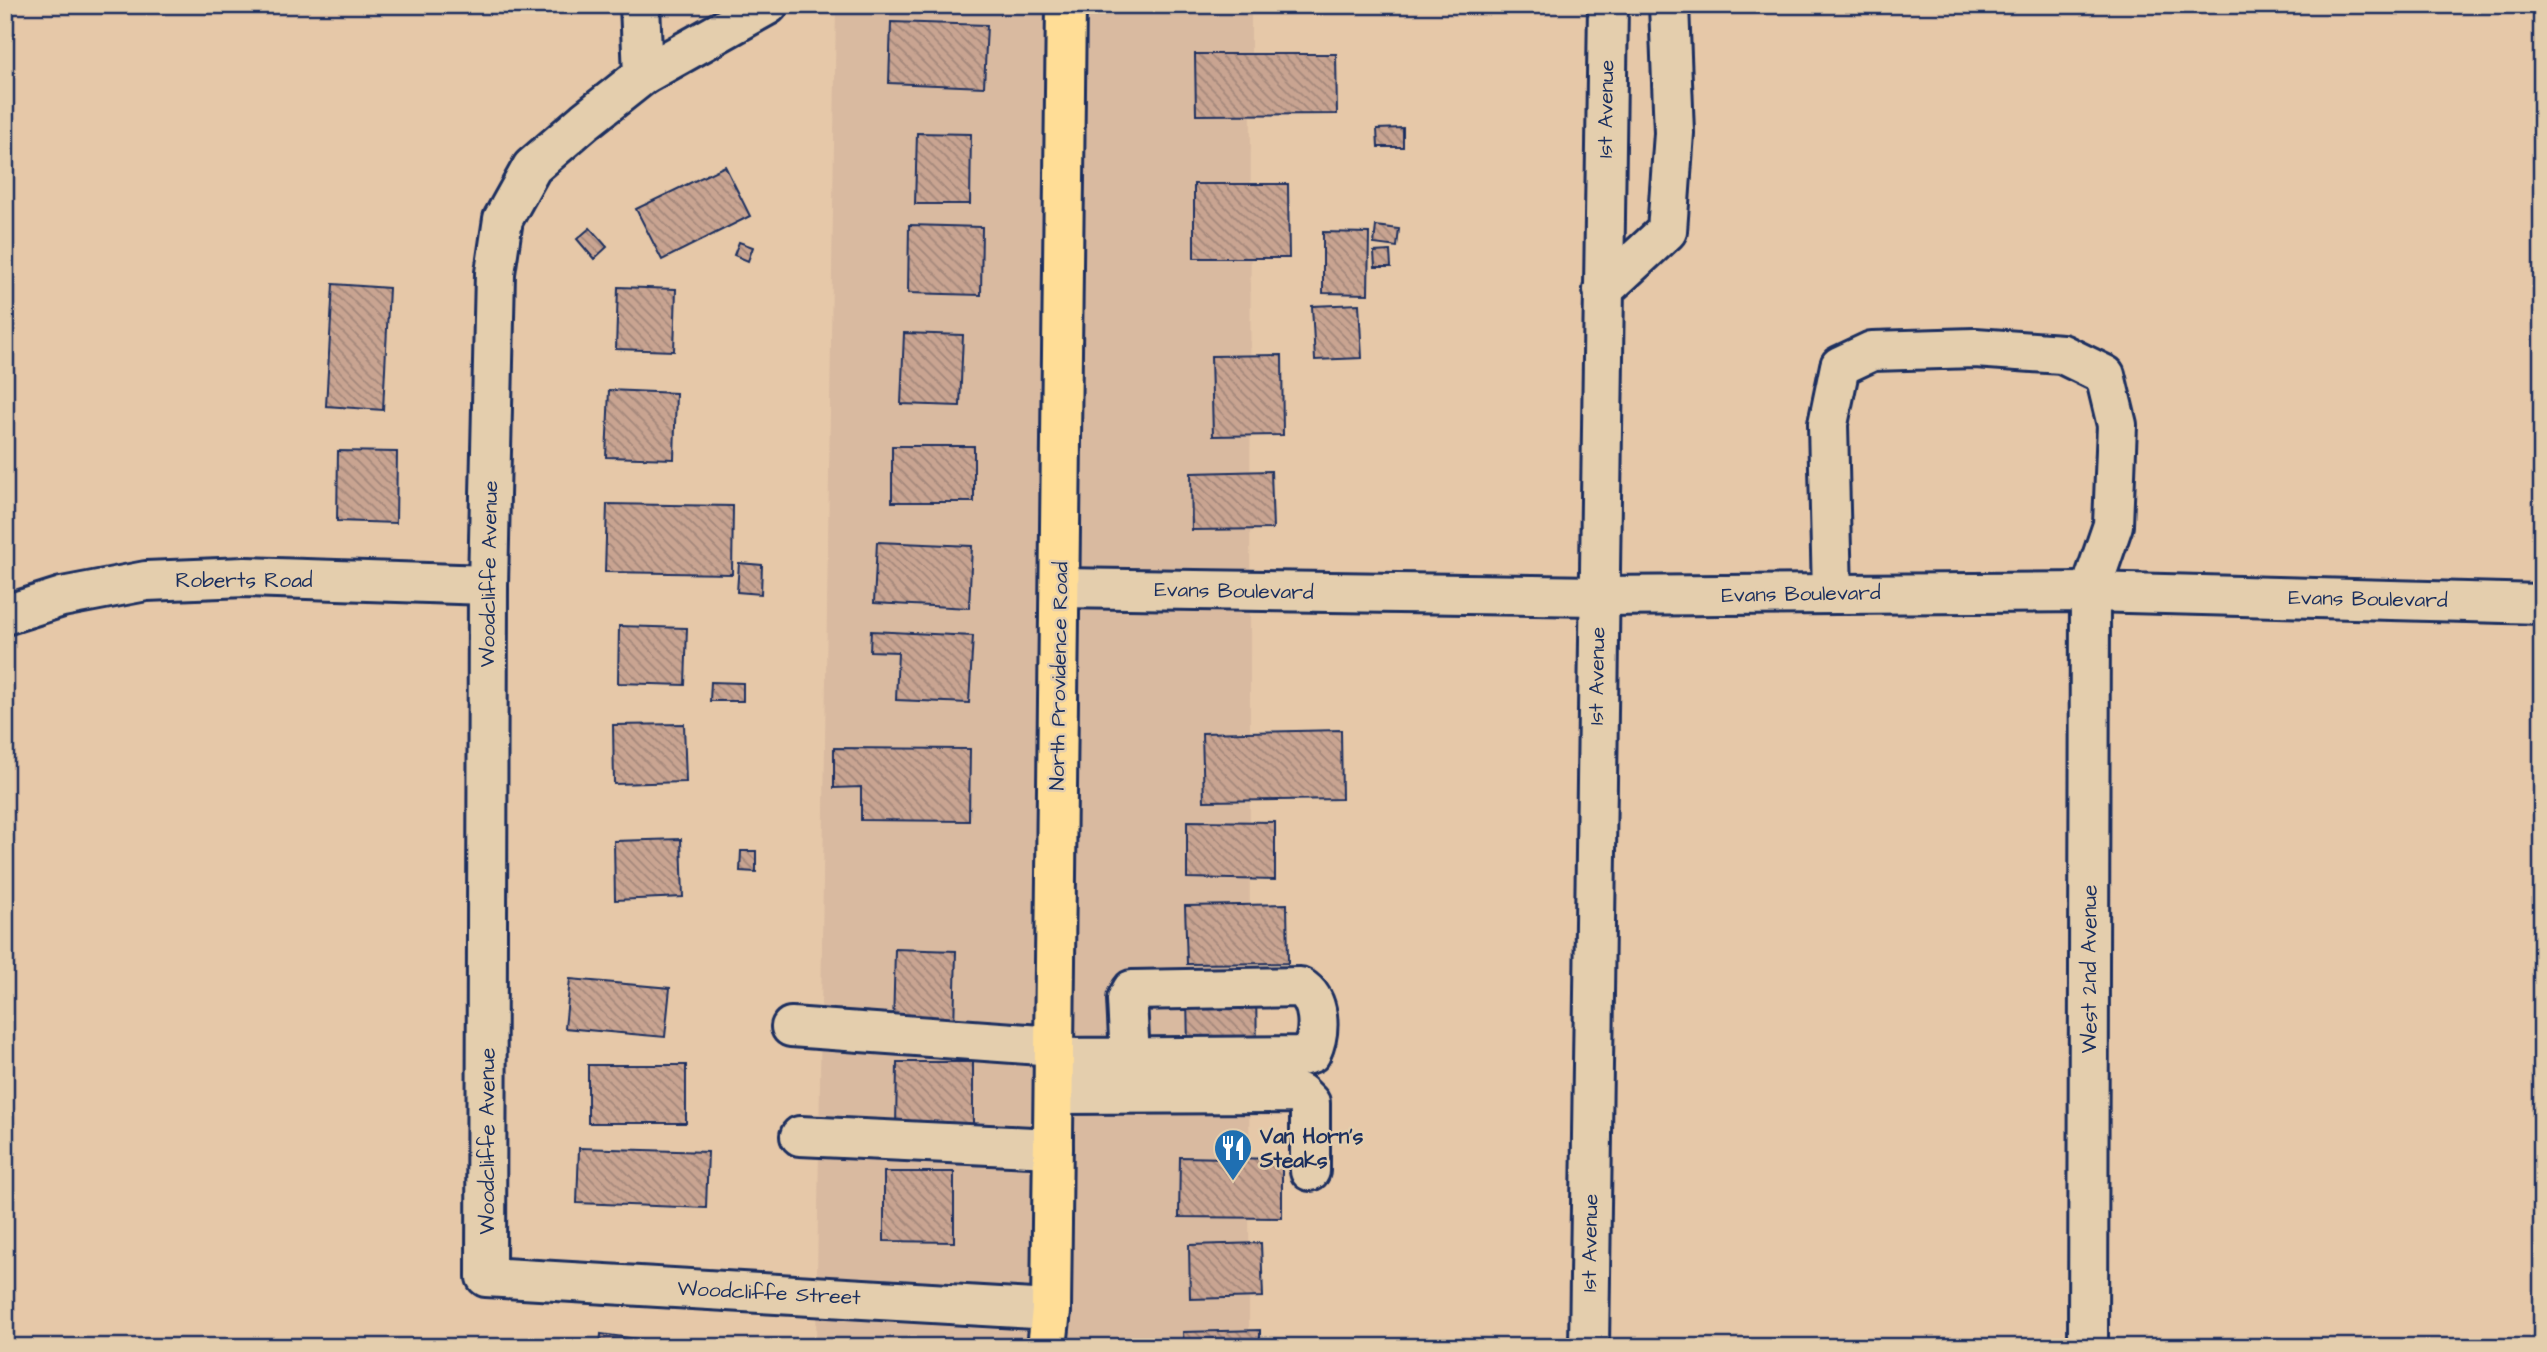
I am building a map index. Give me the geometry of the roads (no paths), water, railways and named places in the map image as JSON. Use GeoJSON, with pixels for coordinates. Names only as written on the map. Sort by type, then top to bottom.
{"type":"FeatureCollection","features":[{"type":"Feature","properties":{"kind":"main road","name":"North Providence Road"},"geometry":{"type":"LineString","coordinates":[[1049,1328],[1066,5]]}},
{"type":"Feature","properties":{"kind":"street"},"geometry":{"type":"LineString","coordinates":[[640,5],[643,75]]}},
{"type":"Feature","properties":{"kind":"street","name":"Woodcliffe Avenue"},"geometry":{"type":"LineString","coordinates":[[486,1277],[488,585],[495,273],[503,219],[532,167],[643,75],[768,5]]}},
{"type":"Feature","properties":{"kind":"street","name":"1st Avenue"},"geometry":{"type":"LineString","coordinates":[[1589,1347],[1608,5]]}},
{"type":"Feature","properties":{"kind":"street"},"geometry":{"type":"LineString","coordinates":[[1603,290],[1667,231],[1674,133],[1669,5]]}},
{"type":"Feature","properties":{"kind":"street","name":"West 2nd Avenue"},"geometry":{"type":"LineString","coordinates":[[1832,594],[1828,424],[1840,366],[1872,351],[1976,348],[2062,354],[2105,375],[2117,425],[2113,525],[2090,592],[2088,1347]]}},
{"type":"Feature","properties":{"kind":"street","name":"Roberts Road"},"geometry":{"type":"LineString","coordinates":[[5,615],[62,597],[146,581],[245,577],[488,585]]}},
{"type":"Feature","properties":{"kind":"street","name":"Evans Boulevard"},"geometry":{"type":"LineString","coordinates":[[1060,588],[1598,596],[2090,592],[2542,604]]}},
{"type":"Feature","properties":{"kind":"street"},"geometry":{"type":"LineString","coordinates":[[1054,1066],[1130,1058],[1301,1056],[1311,1052],[1317,1041],[1315,1001],[1309,992],[1300,986],[1132,990],[1127,999],[1130,1058]]}},
{"type":"Feature","properties":{"kind":"street"},"geometry":{"type":"LineString","coordinates":[[791,1027],[1054,1066],[1300,1093],[1310,1103],[1310,1171]]}},
{"type":"Feature","properties":{"kind":"street"},"geometry":{"type":"LineString","coordinates":[[800,1136],[1053,1148]]}},
{"type":"Feature","properties":{"kind":"street","name":"Woodcliffe Street"},"geometry":{"type":"LineString","coordinates":[[486,1277],[1049,1328]]}},
{"type":"Feature","properties":{"kind":"place","name":"Van Horn's Steaks"},"geometry":{"type":"Point","coordinates":[1233,1182]}}]}
